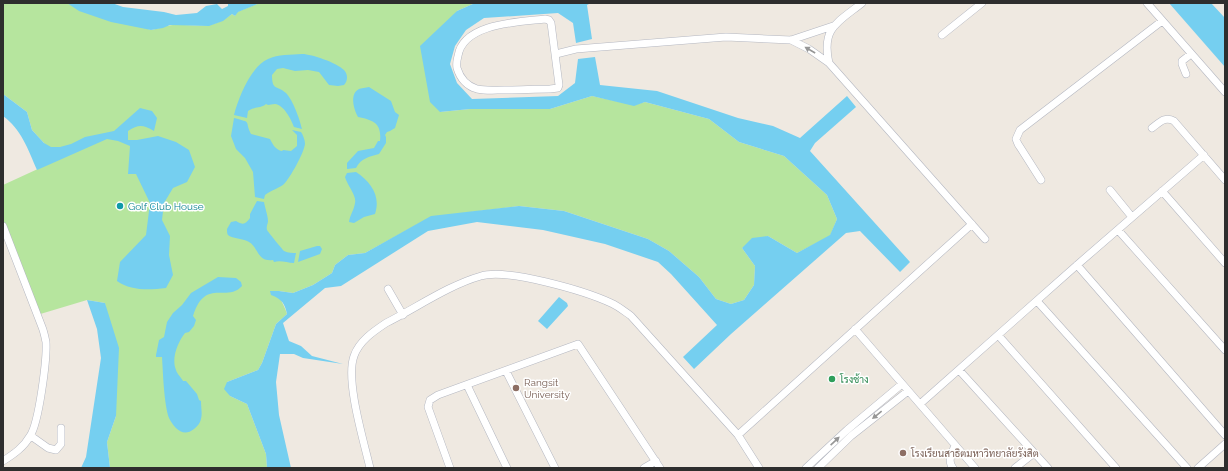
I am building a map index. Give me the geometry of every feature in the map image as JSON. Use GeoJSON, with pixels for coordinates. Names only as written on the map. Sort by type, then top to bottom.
{"type":"FeatureCollection","features":[{"type":"Feature","properties":{"kind":"street"},"geometry":{"type":"LineString","coordinates":[[556,54],[576,49],[726,37],[791,40],[833,26],[862,3]]}},
{"type":"Feature","properties":{"kind":"street"},"geometry":{"type":"LineString","coordinates":[[942,35],[982,3]]}},
{"type":"Feature","properties":{"kind":"street"},"geometry":{"type":"LineString","coordinates":[[1147,3],[1225,92]]}},
{"type":"Feature","properties":{"kind":"street"},"geometry":{"type":"LineString","coordinates":[[545,19],[552,23],[556,54],[559,85],[555,89],[478,89],[466,83],[456,64],[461,46],[470,37],[478,32],[509,23],[545,19]]}},
{"type":"Feature","properties":{"kind":"street"},"geometry":{"type":"LineString","coordinates":[[1041,180],[1018,144],[1016,139],[1020,130],[1162,20]]}},
{"type":"Feature","properties":{"kind":"street"},"geometry":{"type":"LineString","coordinates":[[829,62],[826,45],[833,26]]}},
{"type":"Feature","properties":{"kind":"street"},"geometry":{"type":"LineString","coordinates":[[791,40],[809,49],[829,62],[985,239]]}},
{"type":"Feature","properties":{"kind":"street"},"geometry":{"type":"LineString","coordinates":[[1186,74],[1182,61],[1192,54]]}},
{"type":"Feature","properties":{"kind":"street"},"geometry":{"type":"LineString","coordinates":[[1152,128],[1165,119],[1174,121],[1225,180]]}},
{"type":"Feature","properties":{"kind":"street"},"geometry":{"type":"LineString","coordinates":[[920,404],[1204,155]]}},
{"type":"Feature","properties":{"kind":"street"},"geometry":{"type":"LineString","coordinates":[[1110,190],[1132,217]]}},
{"type":"Feature","properties":{"kind":"street"},"geometry":{"type":"LineString","coordinates":[[1162,191],[1225,263]]}},
{"type":"Feature","properties":{"kind":"street"},"geometry":{"type":"LineString","coordinates":[[738,436],[972,224]]}},
{"type":"Feature","properties":{"kind":"street"},"geometry":{"type":"LineString","coordinates":[[3,226],[42,327],[46,343],[36,424],[31,436],[15,453],[3,461]]}},
{"type":"Feature","properties":{"kind":"street"},"geometry":{"type":"LineString","coordinates":[[1118,230],[1225,350]]}},
{"type":"Feature","properties":{"kind":"street"},"geometry":{"type":"LineString","coordinates":[[1077,265],[1225,435]]}},
{"type":"Feature","properties":{"kind":"street"},"geometry":{"type":"LineString","coordinates":[[370,468],[352,383],[352,362],[357,350],[366,338],[374,331],[402,315],[463,282],[483,275],[493,274],[507,274],[522,277],[596,296],[611,303],[631,316],[738,436],[759,468]]}},
{"type":"Feature","properties":{"kind":"street"},"geometry":{"type":"LineString","coordinates":[[388,289],[402,315]]}},
{"type":"Feature","properties":{"kind":"street"},"geometry":{"type":"LineString","coordinates":[[1037,301],[1186,468]]}},
{"type":"Feature","properties":{"kind":"street"},"geometry":{"type":"LineString","coordinates":[[855,329],[975,468]]}},
{"type":"Feature","properties":{"kind":"street"},"geometry":{"type":"LineString","coordinates":[[998,335],[1116,468]]}},
{"type":"Feature","properties":{"kind":"street"},"geometry":{"type":"LineString","coordinates":[[450,468],[428,407],[428,402],[430,400],[438,395],[578,344],[658,465],[644,468]]}},
{"type":"Feature","properties":{"kind":"street"},"geometry":{"type":"LineString","coordinates":[[959,370],[1048,468]]}},
{"type":"Feature","properties":{"kind":"street"},"geometry":{"type":"LineString","coordinates":[[506,371],[555,468]]}},
{"type":"Feature","properties":{"kind":"street"},"geometry":{"type":"LineString","coordinates":[[806,468],[847,430],[902,384]]}},
{"type":"Feature","properties":{"kind":"street"},"geometry":{"type":"LineString","coordinates":[[466,385],[507,468]]}},
{"type":"Feature","properties":{"kind":"street"},"geometry":{"type":"LineString","coordinates":[[818,468],[851,436],[908,391]]}},
{"type":"Feature","properties":{"kind":"street"},"geometry":{"type":"LineString","coordinates":[[31,436],[48,448],[56,450],[61,444],[61,428]]}},
{"type":"Feature","properties":{"kind":"street"},"geometry":{"type":"LineString","coordinates":[[1198,468],[1225,444]]}},
{"type":"Feature","properties":{"kind":"street"},"geometry":{"type":"LineString","coordinates":[[953,468],[950,464],[950,458],[955,445]]}},
{"type":"Feature","properties":{"kind":"street"},"geometry":{"type":"LineString","coordinates":[[1016,468],[1034,453]]}},
{"type":"Feature","properties":{"kind":"green space"},"geometry":{"type":"Polygon","coordinates":[[[3,3],[67,3],[151,30],[171,25],[210,25],[217,23],[232,14],[235,16],[237,12],[260,3],[475,3],[457,11],[440,112],[470,109],[550,109],[592,96],[634,105],[645,102],[709,119],[739,142],[784,156],[827,195],[837,219],[830,236],[797,253],[768,236],[742,248],[755,266],[754,285],[744,300],[731,304],[716,299],[699,277],[669,251],[648,239],[564,211],[519,206],[431,217],[365,253],[348,255],[335,265],[332,273],[313,285],[293,293],[279,291],[287,314],[276,324],[258,370],[227,382],[230,396],[247,404],[266,454],[267,468],[110,468],[107,442],[116,416],[105,303],[87,300],[37,315],[3,226],[3,185],[53,162],[44,143],[32,130],[27,112],[3,94],[3,3]]]}},
{"type":"Feature","properties":{"kind":"water"},"geometry":{"type":"Polygon","coordinates":[[[67,3],[112,3],[123,7],[176,15],[197,13],[206,6],[217,4],[222,9],[228,6],[228,3],[260,3],[238,12],[235,16],[232,14],[223,21],[209,26],[170,25],[151,30],[111,22],[79,11],[67,3]]]}},
{"type":"Feature","properties":{"kind":"water"},"geometry":{"type":"Polygon","coordinates":[[[475,3],[591,3],[587,5],[592,39],[576,43],[573,23],[558,13],[484,18],[466,30],[455,46],[450,64],[457,83],[472,99],[558,96],[575,83],[578,59],[595,57],[600,85],[657,91],[738,118],[773,126],[800,138],[847,96],[856,107],[815,143],[810,151],[910,262],[900,272],[860,231],[846,233],[731,334],[694,369],[683,357],[717,325],[671,274],[658,262],[605,244],[543,230],[477,222],[428,231],[341,286],[325,288],[283,323],[289,341],[301,346],[312,356],[343,364],[303,358],[294,354],[280,354],[276,382],[279,415],[291,468],[267,468],[266,454],[247,404],[230,396],[224,389],[227,382],[258,370],[276,324],[287,314],[282,302],[278,298],[271,295],[270,291],[293,293],[313,285],[332,273],[335,265],[348,255],[365,253],[431,216],[519,206],[564,211],[648,239],[669,251],[699,277],[716,299],[731,304],[744,300],[754,285],[755,266],[742,248],[752,238],[768,236],[797,253],[830,235],[837,219],[827,195],[784,156],[739,142],[709,119],[645,102],[634,106],[592,96],[550,109],[470,109],[440,112],[430,102],[420,46],[457,11],[475,3]]]}},
{"type":"Feature","properties":{"kind":"water"},"geometry":{"type":"Polygon","coordinates":[[[1169,3],[1211,3],[1225,18],[1225,67],[1169,3]]]}},
{"type":"Feature","properties":{"kind":"water"},"geometry":{"type":"Polygon","coordinates":[[[302,54],[318,57],[341,67],[346,73],[347,78],[344,85],[329,85],[319,72],[308,70],[295,71],[283,68],[277,69],[272,75],[274,86],[289,96],[296,110],[302,129],[294,127],[289,116],[281,107],[275,104],[266,104],[251,109],[248,111],[247,118],[234,115],[246,84],[256,68],[268,59],[276,56],[302,54]]]}},
{"type":"Feature","properties":{"kind":"water"},"geometry":{"type":"Polygon","coordinates":[[[369,87],[391,101],[395,112],[399,115],[395,128],[387,132],[385,135],[386,143],[379,154],[363,160],[356,168],[347,169],[347,163],[358,151],[374,148],[378,141],[380,141],[380,130],[378,126],[368,119],[358,117],[353,102],[356,91],[369,87]]]}},
{"type":"Feature","properties":{"kind":"water"},"geometry":{"type":"Polygon","coordinates":[[[3,94],[27,112],[32,130],[44,143],[51,147],[60,147],[71,144],[85,137],[114,131],[140,108],[152,111],[157,118],[154,131],[147,127],[135,127],[128,131],[128,140],[158,136],[176,142],[189,150],[195,167],[187,182],[173,188],[164,203],[162,220],[170,236],[169,255],[173,275],[166,288],[134,288],[128,287],[117,281],[120,262],[146,235],[150,203],[136,174],[128,174],[130,146],[118,141],[107,139],[37,170],[19,133],[3,116],[3,94]]]}},
{"type":"Feature","properties":{"kind":"water"},"geometry":{"type":"Polygon","coordinates":[[[234,118],[246,122],[251,134],[270,139],[278,150],[291,151],[297,146],[297,135],[292,130],[301,132],[304,138],[304,148],[287,181],[283,185],[265,195],[264,199],[255,197],[253,172],[245,158],[236,149],[231,136],[234,118]]]}},
{"type":"Feature","properties":{"kind":"water"},"geometry":{"type":"Polygon","coordinates":[[[356,172],[366,180],[376,195],[377,207],[375,214],[364,217],[354,223],[349,222],[355,200],[345,177],[347,173],[356,172]]]}},
{"type":"Feature","properties":{"kind":"water"},"geometry":{"type":"Polygon","coordinates":[[[257,201],[264,202],[268,219],[267,230],[284,251],[296,253],[294,263],[279,261],[274,262],[273,260],[264,259],[249,242],[228,235],[227,229],[231,222],[236,221],[244,224],[250,218],[250,214],[257,201]]]}},
{"type":"Feature","properties":{"kind":"water"},"geometry":{"type":"Polygon","coordinates":[[[320,246],[322,249],[320,254],[298,262],[300,251],[320,246]]]}},
{"type":"Feature","properties":{"kind":"water"},"geometry":{"type":"Polygon","coordinates":[[[218,277],[236,278],[241,282],[242,286],[236,291],[210,294],[204,297],[198,304],[193,316],[196,320],[194,326],[189,332],[185,333],[178,345],[174,360],[177,371],[183,381],[186,381],[197,394],[199,400],[201,401],[202,412],[201,419],[197,426],[190,432],[183,432],[179,431],[173,425],[167,412],[162,357],[156,357],[159,340],[164,337],[167,322],[173,313],[182,305],[191,293],[218,277]]]}},
{"type":"Feature","properties":{"kind":"water"},"geometry":{"type":"Polygon","coordinates":[[[559,297],[567,303],[568,306],[547,329],[538,321],[559,297]]]}},
{"type":"Feature","properties":{"kind":"water"},"geometry":{"type":"Polygon","coordinates":[[[87,300],[105,303],[119,348],[116,416],[107,442],[110,468],[81,468],[86,457],[101,358],[97,329],[87,300]]]}},
{"type":"Feature","properties":{"kind":"place","name":"Golf Club House"},"geometry":{"type":"Point","coordinates":[120,206]}},
{"type":"Feature","properties":{"kind":"place","name":"โรงช้าง"},"geometry":{"type":"Point","coordinates":[832,379]}},
{"type":"Feature","properties":{"kind":"place","name":"Rangsit University"},"geometry":{"type":"Point","coordinates":[516,388]}},
{"type":"Feature","properties":{"kind":"place","name":"โรงเรียนสาธิตมหาวิทยาลัยรังสิต"},"geometry":{"type":"Point","coordinates":[903,453]}}]}
